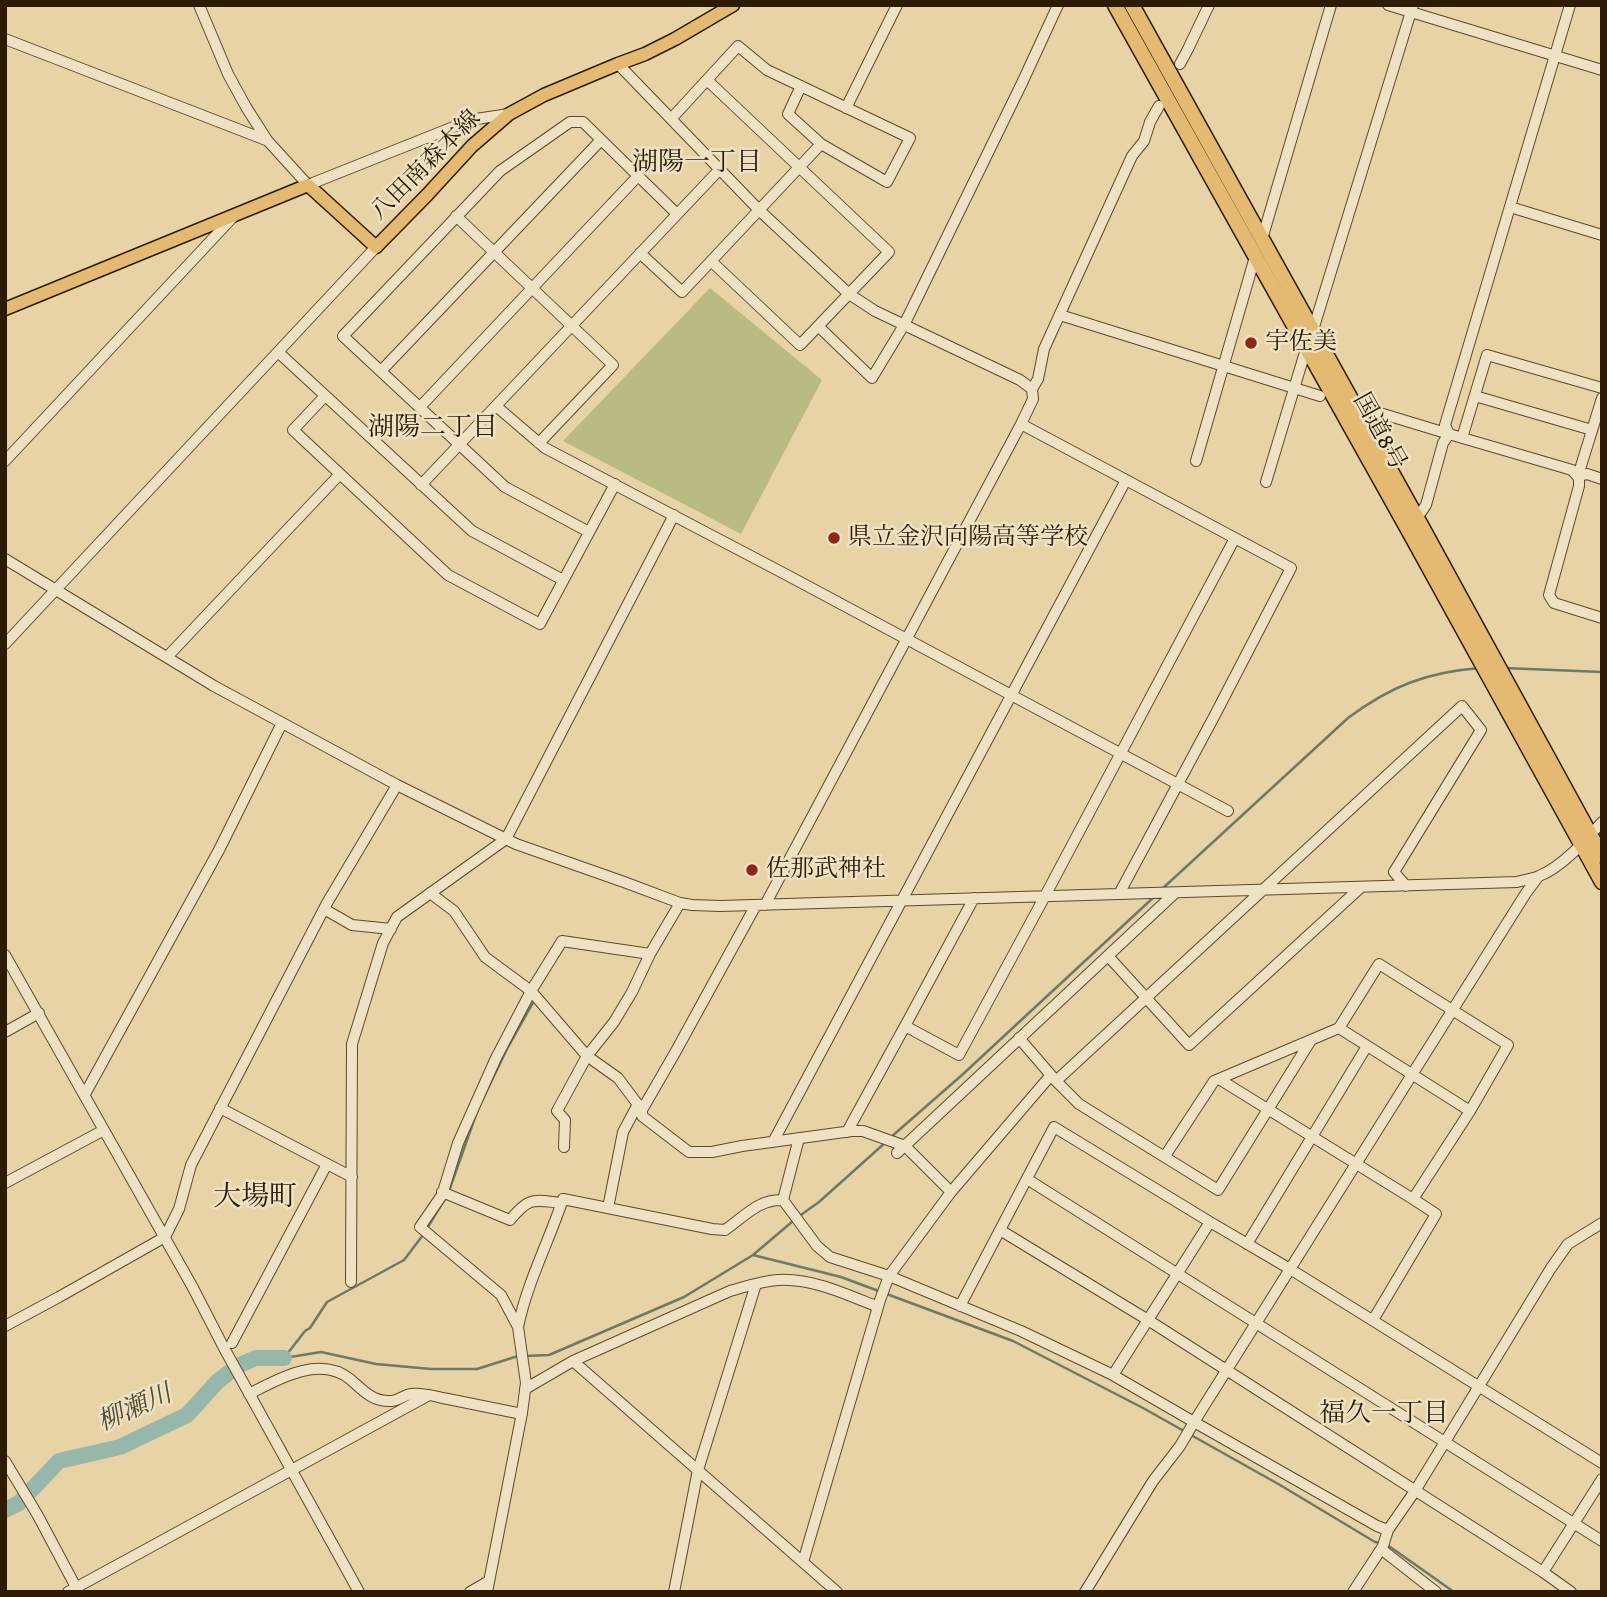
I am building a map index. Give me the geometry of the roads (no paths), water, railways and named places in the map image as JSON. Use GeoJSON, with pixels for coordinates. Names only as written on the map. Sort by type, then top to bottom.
{"type":"FeatureCollection","features":[{"type":"Feature","properties":{"kind":"highway","name":"国道8号"},"geometry":{"type":"LineString","coordinates":[[1115,5],[1307,349],[1484,653]]}},
{"type":"Feature","properties":{"kind":"highway","name":"国道8号"},"geometry":{"type":"LineString","coordinates":[[1132,5],[1417,518],[1499,682],[1586,839],[1602,882]]}},
{"type":"Feature","properties":{"kind":"highway","name":"国道8号"},"geometry":{"type":"LineString","coordinates":[[1586,839],[1602,856]]}},
{"type":"Feature","properties":{"kind":"main road","name":"八田南森本線"},"geometry":{"type":"LineString","coordinates":[[308,185],[376,247],[472,146],[509,114],[544,95],[645,54],[733,5]]}},
{"type":"Feature","properties":{"kind":"main road"},"geometry":{"type":"LineString","coordinates":[[5,309],[308,185]]}},
{"type":"Feature","properties":{"kind":"street"},"geometry":{"type":"LineString","coordinates":[[200,5],[228,74],[267,141],[308,185],[456,126],[476,119],[509,114]]}},
{"type":"Feature","properties":{"kind":"street"},"geometry":{"type":"LineString","coordinates":[[846,108],[897,5]]}},
{"type":"Feature","properties":{"kind":"street"},"geometry":{"type":"LineString","coordinates":[[818,326],[872,378],[904,325],[1058,5]]}},
{"type":"Feature","properties":{"kind":"street"},"geometry":{"type":"LineString","coordinates":[[1109,5],[1141,52]]}},
{"type":"Feature","properties":{"kind":"street"},"geometry":{"type":"LineString","coordinates":[[1180,64],[1209,5]]}},
{"type":"Feature","properties":{"kind":"street"},"geometry":{"type":"LineString","coordinates":[[1262,239],[1331,5]]}},
{"type":"Feature","properties":{"kind":"street"},"geometry":{"type":"LineString","coordinates":[[1388,5],[1412,9],[1602,70]]}},
{"type":"Feature","properties":{"kind":"street"},"geometry":{"type":"LineString","coordinates":[[1449,434],[1445,425],[1570,5]]}},
{"type":"Feature","properties":{"kind":"street"},"geometry":{"type":"LineString","coordinates":[[1312,330],[1412,9]]}},
{"type":"Feature","properties":{"kind":"street"},"geometry":{"type":"LineString","coordinates":[[5,39],[267,141]]}},
{"type":"Feature","properties":{"kind":"street"},"geometry":{"type":"LineString","coordinates":[[671,119],[738,47],[766,70],[801,86],[909,138],[887,182],[821,144],[789,114],[801,86]]}},
{"type":"Feature","properties":{"kind":"street"},"geometry":{"type":"LineString","coordinates":[[618,64],[759,210],[849,294],[875,311],[1020,380],[1032,389]]}},
{"type":"Feature","properties":{"kind":"street"},"geometry":{"type":"LineString","coordinates":[[707,80],[889,253],[800,345],[711,261]]}},
{"type":"Feature","properties":{"kind":"street"},"geometry":{"type":"LineString","coordinates":[[608,1208],[623,1132],[760,905],[1021,424],[1033,398],[1032,389],[1038,379],[1044,349],[1132,156],[1144,141],[1159,106]]}},
{"type":"Feature","properties":{"kind":"street"},"geometry":{"type":"LineString","coordinates":[[589,532],[505,487],[343,336],[499,171],[570,122],[583,122],[677,214]]}},
{"type":"Feature","properties":{"kind":"street"},"geometry":{"type":"LineString","coordinates":[[381,371],[601,140]]}},
{"type":"Feature","properties":{"kind":"street"},"geometry":{"type":"LineString","coordinates":[[640,253],[682,292],[821,144]]}},
{"type":"Feature","properties":{"kind":"street"},"geometry":{"type":"LineString","coordinates":[[421,485],[720,169]]}},
{"type":"Feature","properties":{"kind":"street"},"geometry":{"type":"LineString","coordinates":[[420,407],[638,176]]}},
{"type":"Feature","properties":{"kind":"street"},"geometry":{"type":"LineString","coordinates":[[1510,207],[1602,235]]}},
{"type":"Feature","properties":{"kind":"street"},"geometry":{"type":"LineString","coordinates":[[5,461],[236,214]]}},
{"type":"Feature","properties":{"kind":"street"},"geometry":{"type":"LineString","coordinates":[[456,216],[613,365],[539,443]]}},
{"type":"Feature","properties":{"kind":"street"},"geometry":{"type":"LineString","coordinates":[[5,644],[376,247]]}},
{"type":"Feature","properties":{"kind":"street"},"geometry":{"type":"LineString","coordinates":[[1196,461],[1255,257]]}},
{"type":"Feature","properties":{"kind":"street"},"geometry":{"type":"LineString","coordinates":[[1060,315],[1320,396]]}},
{"type":"Feature","properties":{"kind":"street"},"geometry":{"type":"LineString","coordinates":[[1266,482],[1307,349]]}},
{"type":"Feature","properties":{"kind":"street"},"geometry":{"type":"LineString","coordinates":[[278,352],[472,531],[563,580]]}},
{"type":"Feature","properties":{"kind":"street"},"geometry":{"type":"LineString","coordinates":[[1462,438],[1487,355],[1602,388]]}},
{"type":"Feature","properties":{"kind":"street"},"geometry":{"type":"LineString","coordinates":[[325,396],[293,430],[448,575],[540,624],[615,484]]}},
{"type":"Feature","properties":{"kind":"street"},"geometry":{"type":"LineString","coordinates":[[1475,396],[1592,430]]}},
{"type":"Feature","properties":{"kind":"street"},"geometry":{"type":"LineString","coordinates":[[1577,476],[1602,398]]}},
{"type":"Feature","properties":{"kind":"street"},"geometry":{"type":"LineString","coordinates":[[496,406],[545,448],[1228,811]]}},
{"type":"Feature","properties":{"kind":"street"},"geometry":{"type":"LineString","coordinates":[[1370,410],[1572,470],[1579,478],[1579,486],[1549,595],[1554,603],[1602,618]]}},
{"type":"Feature","properties":{"kind":"street"},"geometry":{"type":"LineString","coordinates":[[1021,424],[1291,568],[1119,894]]}},
{"type":"Feature","properties":{"kind":"street"},"geometry":{"type":"LineString","coordinates":[[1417,518],[1426,505],[1443,443],[1449,434]]}},
{"type":"Feature","properties":{"kind":"street"},"geometry":{"type":"LineString","coordinates":[[167,657],[340,474]]}},
{"type":"Feature","properties":{"kind":"street"},"geometry":{"type":"LineString","coordinates":[[1577,476],[1587,474],[1602,479]]}},
{"type":"Feature","properties":{"kind":"street"},"geometry":{"type":"LineString","coordinates":[[773,1142],[1126,480]]}},
{"type":"Feature","properties":{"kind":"street"},"geometry":{"type":"LineString","coordinates":[[351,1282],[352,1044],[383,943],[397,917],[506,839],[674,515]]}},
{"type":"Feature","properties":{"kind":"street"},"geometry":{"type":"LineString","coordinates":[[905,1026],[959,1055],[1235,538]]}},
{"type":"Feature","properties":{"kind":"street"},"geometry":{"type":"LineString","coordinates":[[5,559],[214,686],[397,785],[540,853],[692,905],[1517,882],[1538,877],[1556,867],[1602,822]]}},
{"type":"Feature","properties":{"kind":"street"},"geometry":{"type":"LineString","coordinates":[[803,1562],[889,1278],[951,1192],[1054,1078],[1146,999],[1462,706],[1481,730],[1394,872],[1406,886]]}},
{"type":"Feature","properties":{"kind":"street"},"geometry":{"type":"LineString","coordinates":[[85,1094],[219,850],[282,723]]}},
{"type":"Feature","properties":{"kind":"street"},"geometry":{"type":"LineString","coordinates":[[5,1326],[165,1237],[179,1209],[191,1165],[220,1108],[324,909],[397,785]]}},
{"type":"Feature","properties":{"kind":"street"},"geometry":{"type":"LineString","coordinates":[[1085,1592],[1153,1481],[1180,1446],[1538,877]]}},
{"type":"Feature","properties":{"kind":"street"},"geometry":{"type":"LineString","coordinates":[[1108,956],[1189,1045],[1360,888]]}},
{"type":"Feature","properties":{"kind":"street"},"geometry":{"type":"LineString","coordinates":[[430,893],[454,911],[485,957],[531,991],[587,1056],[618,1078],[640,1107],[642,1116],[689,1152],[712,1152],[863,1131],[901,1148],[951,1192]]}},
{"type":"Feature","properties":{"kind":"street"},"geometry":{"type":"LineString","coordinates":[[901,1148],[1174,893]]}},
{"type":"Feature","properties":{"kind":"street"},"geometry":{"type":"LineString","coordinates":[[847,1132],[974,898]]}},
{"type":"Feature","properties":{"kind":"street"},"geometry":{"type":"LineString","coordinates":[[564,1147],[565,1120],[557,1111],[587,1056],[632,992],[650,954],[680,903]]}},
{"type":"Feature","properties":{"kind":"street"},"geometry":{"type":"LineString","coordinates":[[324,909],[352,925],[391,929]]}},
{"type":"Feature","properties":{"kind":"street"},"geometry":{"type":"LineString","coordinates":[[518,1329],[501,1296],[420,1227],[446,1194],[458,1143],[496,1058],[531,991],[562,942],[650,954]]}},
{"type":"Feature","properties":{"kind":"street"},"geometry":{"type":"LineString","coordinates":[[5,955],[229,1348],[248,1393],[359,1592]]}},
{"type":"Feature","properties":{"kind":"street"},"geometry":{"type":"LineString","coordinates":[[1165,1156],[1214,1081],[1339,1028],[1379,964],[1508,1045],[1470,1111],[1413,1199]]}},
{"type":"Feature","properties":{"kind":"street"},"geometry":{"type":"LineString","coordinates":[[5,1032],[39,1013]]}},
{"type":"Feature","properties":{"kind":"street"},"geometry":{"type":"LineString","coordinates":[[1339,1028],[1470,1111]]}},
{"type":"Feature","properties":{"kind":"street"},"geometry":{"type":"LineString","coordinates":[[1019,1038],[1079,1104],[1218,1190],[1311,1039]]}},
{"type":"Feature","properties":{"kind":"street"},"geometry":{"type":"LineString","coordinates":[[1247,1244],[1367,1046]]}},
{"type":"Feature","properties":{"kind":"street"},"geometry":{"type":"LineString","coordinates":[[1219,1079],[1436,1214],[1373,1320]]}},
{"type":"Feature","properties":{"kind":"street"},"geometry":{"type":"LineString","coordinates":[[220,1108],[352,1177]]}},
{"type":"Feature","properties":{"kind":"street"},"geometry":{"type":"LineString","coordinates":[[960,1306],[1054,1127],[1290,1269],[1602,1463]]}},
{"type":"Feature","properties":{"kind":"street"},"geometry":{"type":"LineString","coordinates":[[5,1183],[104,1130]]}},
{"type":"Feature","properties":{"kind":"street"},"geometry":{"type":"LineString","coordinates":[[785,1203],[799,1138]]}},
{"type":"Feature","properties":{"kind":"street"},"geometry":{"type":"LineString","coordinates":[[229,1348],[327,1164]]}},
{"type":"Feature","properties":{"kind":"street"},"geometry":{"type":"LineString","coordinates":[[1027,1180],[1602,1541]]}},
{"type":"Feature","properties":{"kind":"street"},"geometry":{"type":"LineString","coordinates":[[446,1194],[510,1220],[522,1205],[533,1200],[562,1203]]}},
{"type":"Feature","properties":{"kind":"street"},"geometry":{"type":"LineString","coordinates":[[470,1592],[488,1587],[522,1414],[525,1384],[518,1329],[522,1306],[564,1199],[725,1230],[747,1211],[776,1200],[785,1203],[807,1235],[830,1257],[1021,1331],[1113,1375],[1193,1424],[1387,1533]]}},
{"type":"Feature","properties":{"kind":"street"},"geometry":{"type":"LineString","coordinates":[[1113,1375],[1210,1222]]}},
{"type":"Feature","properties":{"kind":"street"},"geometry":{"type":"LineString","coordinates":[[1353,1592],[1556,1260],[1568,1244],[1602,1223]]}},
{"type":"Feature","properties":{"kind":"street"},"geometry":{"type":"LineString","coordinates":[[1000,1230],[1148,1320],[1572,1592]]}},
{"type":"Feature","properties":{"kind":"street"},"geometry":{"type":"LineString","coordinates":[[525,1384],[730,1291],[756,1284],[778,1280],[804,1282],[879,1304]]}},
{"type":"Feature","properties":{"kind":"street"},"geometry":{"type":"LineString","coordinates":[[674,1592],[698,1470],[756,1284]]}},
{"type":"Feature","properties":{"kind":"street"},"geometry":{"type":"LineString","coordinates":[[573,1361],[837,1592]]}},
{"type":"Feature","properties":{"kind":"street"},"geometry":{"type":"LineString","coordinates":[[248,1393],[297,1372],[334,1370],[347,1377],[371,1398],[392,1402],[412,1394],[429,1395],[522,1414]]}},
{"type":"Feature","properties":{"kind":"street"},"geometry":{"type":"LineString","coordinates":[[7,1464],[37,1514],[74,1590],[429,1395]]}},
{"type":"Feature","properties":{"kind":"street"},"geometry":{"type":"LineString","coordinates":[[1544,1572],[1602,1479]]}},
{"type":"Feature","properties":{"kind":"street"},"geometry":{"type":"LineString","coordinates":[[1382,1547],[1436,1592]]}},
{"type":"Feature","properties":{"kind":"waterway"},"geometry":{"type":"LineString","coordinates":[[1162,889],[1348,718],[1379,697],[1410,682],[1443,673],[1480,668]]}},
{"type":"Feature","properties":{"kind":"waterway"},"geometry":{"type":"LineString","coordinates":[[1504,668],[1602,672]]}},
{"type":"Feature","properties":{"kind":"waterway"},"geometry":{"type":"LineString","coordinates":[[891,1137],[1155,896]]}},
{"type":"Feature","properties":{"kind":"waterway"},"geometry":{"type":"LineString","coordinates":[[449,1191],[478,1109],[534,1001]]}},
{"type":"Feature","properties":{"kind":"waterway"},"geometry":{"type":"LineString","coordinates":[[798,1217],[819,1202],[886,1142]]}},
{"type":"Feature","properties":{"kind":"waterway"},"geometry":{"type":"LineString","coordinates":[[284,1358],[310,1328],[327,1302],[404,1260],[446,1197]]}},
{"type":"Feature","properties":{"kind":"waterway"},"geometry":{"type":"LineString","coordinates":[[525,1356],[549,1355],[684,1297],[753,1255],[793,1221]]}},
{"type":"Feature","properties":{"kind":"waterway"},"geometry":{"type":"LineString","coordinates":[[753,1255],[841,1277],[1013,1341],[1143,1408],[1380,1543]]}},
{"type":"Feature","properties":{"kind":"waterway"},"geometry":{"type":"LineString","coordinates":[[284,1358],[321,1352],[376,1364],[431,1369],[477,1369],[518,1356]]}},
{"type":"Feature","properties":{"kind":"waterway","name":"柳瀬川"},"geometry":{"type":"LineString","coordinates":[[5,1510],[19,1503],[59,1461],[120,1447],[187,1415],[217,1382],[237,1366],[256,1358],[284,1358]]}},
{"type":"Feature","properties":{"kind":"waterway"},"geometry":{"type":"LineString","coordinates":[[1386,1544],[1454,1592]]}},
{"type":"Feature","properties":{"kind":"place","name":"宇佐美"},"geometry":{"type":"Point","coordinates":[1251,343]}},
{"type":"Feature","properties":{"kind":"place","name":"県立金沢向陽高等学校"},"geometry":{"type":"Point","coordinates":[834,538]}},
{"type":"Feature","properties":{"kind":"place","name":"佐那武神社"},"geometry":{"type":"Point","coordinates":[752,870]}},
{"type":"Feature","properties":{"kind":"district","name":"湖陽一丁目"},"geometry":{"type":"Point","coordinates":[697,163]}},
{"type":"Feature","properties":{"kind":"district","name":"湖陽二丁目"},"geometry":{"type":"Point","coordinates":[433,428]}},
{"type":"Feature","properties":{"kind":"district","name":"大場町"},"geometry":{"type":"Point","coordinates":[255,1198]}},
{"type":"Feature","properties":{"kind":"district","name":"福久一丁目"},"geometry":{"type":"Point","coordinates":[1384,1414]}}]}
